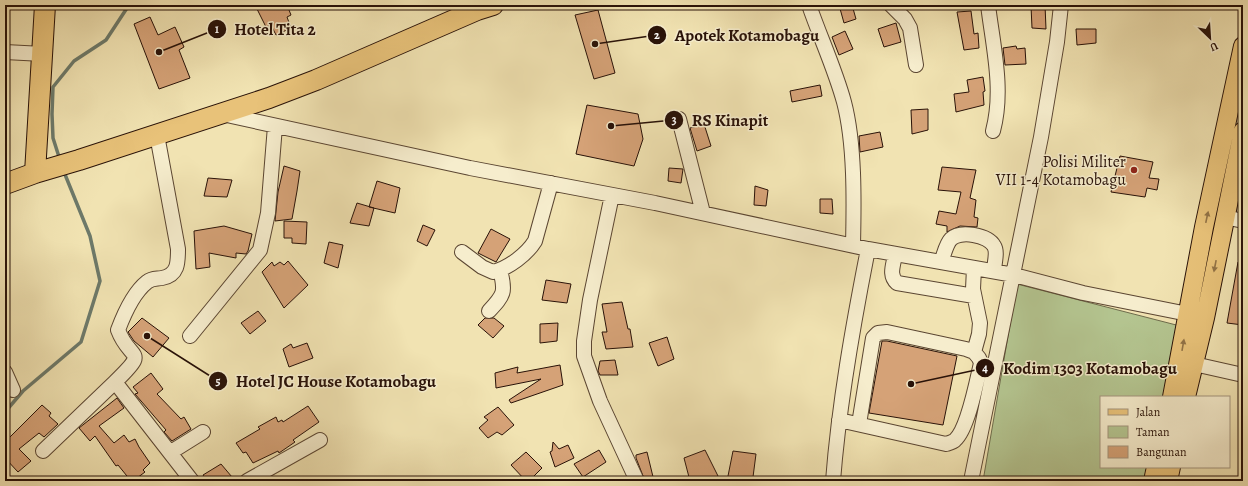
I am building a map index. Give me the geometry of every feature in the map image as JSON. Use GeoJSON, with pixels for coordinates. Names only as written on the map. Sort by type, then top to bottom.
{"type":"FeatureCollection","features":[{"type":"Feature","properties":{"kind":"highway"},"geometry":{"type":"LineString","coordinates":[[41,172],[40,86],[43,54],[44,5]]}},
{"type":"Feature","properties":{"kind":"highway"},"geometry":{"type":"LineString","coordinates":[[5,184],[157,135],[316,80],[482,7]]}},
{"type":"Feature","properties":{"kind":"main road"},"geometry":{"type":"LineString","coordinates":[[1186,396],[1194,364],[1204,227],[1243,46]]}},
{"type":"Feature","properties":{"kind":"main road"},"geometry":{"type":"LineString","coordinates":[[1172,396],[1225,217],[1243,131]]}},
{"type":"Feature","properties":{"kind":"main road"},"geometry":{"type":"LineString","coordinates":[[1153,481],[1156,468]]}},
{"type":"Feature","properties":{"kind":"main road"},"geometry":{"type":"LineString","coordinates":[[1168,481],[1171,468]]}},
{"type":"Feature","properties":{"kind":"street"},"geometry":{"type":"LineString","coordinates":[[808,5],[840,90],[848,121],[851,159],[853,245]]}},
{"type":"Feature","properties":{"kind":"street"},"geometry":{"type":"LineString","coordinates":[[891,5],[905,19],[910,28],[916,65]]}},
{"type":"Feature","properties":{"kind":"street"},"geometry":{"type":"LineString","coordinates":[[988,5],[996,59],[996,120],[993,132]]}},
{"type":"Feature","properties":{"kind":"street"},"geometry":{"type":"LineString","coordinates":[[971,481],[1014,275],[1057,42],[1061,5]]}},
{"type":"Feature","properties":{"kind":"street"},"geometry":{"type":"LineString","coordinates":[[5,52],[43,54]]}},
{"type":"Feature","properties":{"kind":"street"},"geometry":{"type":"LineString","coordinates":[[221,113],[275,126],[703,213],[868,249],[1014,275],[1083,293],[1197,316]]}},
{"type":"Feature","properties":{"kind":"street"},"geometry":{"type":"LineString","coordinates":[[679,119],[703,213]]}},
{"type":"Feature","properties":{"kind":"street"},"geometry":{"type":"LineString","coordinates":[[190,336],[260,250],[268,214],[275,126]]}},
{"type":"Feature","properties":{"kind":"street"},"geometry":{"type":"LineString","coordinates":[[43,451],[135,362],[133,352],[120,336],[118,330],[128,307],[146,282],[152,279],[169,276],[175,271],[178,263],[178,249],[157,135]]}},
{"type":"Feature","properties":{"kind":"street"},"geometry":{"type":"LineString","coordinates":[[462,252],[482,267],[493,272],[500,270],[530,249],[535,241],[551,183]]}},
{"type":"Feature","properties":{"kind":"street"},"geometry":{"type":"LineString","coordinates":[[612,195],[590,300],[584,341],[584,356],[588,371],[605,414],[637,481]]}},
{"type":"Feature","properties":{"kind":"street"},"geometry":{"type":"LineString","coordinates":[[1225,217],[1243,221]]}},
{"type":"Feature","properties":{"kind":"street"},"geometry":{"type":"LineString","coordinates":[[941,262],[952,238],[960,234],[979,237],[989,240],[994,245],[996,250],[994,271]]}},
{"type":"Feature","properties":{"kind":"street"},"geometry":{"type":"LineString","coordinates":[[834,481],[839,420],[856,310],[868,249]]}},
{"type":"Feature","properties":{"kind":"street"},"geometry":{"type":"LineString","coordinates":[[896,254],[892,273],[893,279],[897,283],[974,296]]}},
{"type":"Feature","properties":{"kind":"street"},"geometry":{"type":"LineString","coordinates":[[974,268],[974,296],[980,323],[979,334],[974,352]]}},
{"type":"Feature","properties":{"kind":"street"},"geometry":{"type":"LineString","coordinates":[[489,311],[502,298],[504,289],[500,270]]}},
{"type":"Feature","properties":{"kind":"street"},"geometry":{"type":"LineString","coordinates":[[839,420],[946,444],[955,440],[970,409],[981,363],[979,358],[974,352],[966,349],[888,332],[878,333],[873,338],[859,424]]}},
{"type":"Feature","properties":{"kind":"street"},"geometry":{"type":"LineString","coordinates":[[1194,364],[1243,375]]}},
{"type":"Feature","properties":{"kind":"street"},"geometry":{"type":"LineString","coordinates":[[5,372],[13,390]]}},
{"type":"Feature","properties":{"kind":"street"},"geometry":{"type":"LineString","coordinates":[[115,382],[171,452],[190,481]]}},
{"type":"Feature","properties":{"kind":"street"},"geometry":{"type":"LineString","coordinates":[[171,452],[203,432]]}},
{"type":"Feature","properties":{"kind":"street"},"geometry":{"type":"LineString","coordinates":[[247,481],[320,440]]}},
{"type":"Feature","properties":{"kind":"green space"},"geometry":{"type":"Polygon","coordinates":[[[1017,284],[1184,327],[1170,396],[1100,396],[1100,468],[1156,468],[1153,481],[983,481],[1017,284]]]}},
{"type":"Feature","properties":{"kind":"building"},"geometry":{"type":"Polygon","coordinates":[[[255,5],[287,5],[291,15],[287,17],[291,28],[276,35],[271,25],[266,27],[255,5]]]}},
{"type":"Feature","properties":{"kind":"building"},"geometry":{"type":"Polygon","coordinates":[[[839,5],[852,5],[856,19],[844,23],[839,5]]]}},
{"type":"Feature","properties":{"kind":"building"},"geometry":{"type":"Polygon","coordinates":[[[1045,5],[1046,29],[1032,28],[1031,6],[1045,5]]]}},
{"type":"Feature","properties":{"kind":"building"},"geometry":{"type":"Polygon","coordinates":[[[598,10],[615,73],[594,79],[575,15],[598,10]]]}},
{"type":"Feature","properties":{"kind":"building"},"geometry":{"type":"Polygon","coordinates":[[[971,11],[974,34],[978,33],[979,48],[964,50],[957,12],[971,11]]]}},
{"type":"Feature","properties":{"kind":"building"},"geometry":{"type":"Polygon","coordinates":[[[150,17],[158,35],[175,27],[184,47],[179,50],[190,78],[159,89],[134,24],[150,17]]]}},
{"type":"Feature","properties":{"kind":"building"},"geometry":{"type":"Polygon","coordinates":[[[896,23],[901,42],[884,47],[878,29],[896,23]]]}},
{"type":"Feature","properties":{"kind":"building"},"geometry":{"type":"Polygon","coordinates":[[[1076,29],[1096,29],[1096,43],[1077,45],[1076,29]]]}},
{"type":"Feature","properties":{"kind":"building"},"geometry":{"type":"Polygon","coordinates":[[[845,31],[853,49],[839,55],[832,37],[845,31]]]}},
{"type":"Feature","properties":{"kind":"building"},"geometry":{"type":"Polygon","coordinates":[[[1016,46],[1017,49],[1025,48],[1026,64],[1005,65],[1003,48],[1016,46]]]}},
{"type":"Feature","properties":{"kind":"building"},"geometry":{"type":"Polygon","coordinates":[[[983,77],[985,91],[983,92],[984,105],[956,112],[954,94],[969,92],[967,80],[983,77]]]}},
{"type":"Feature","properties":{"kind":"building"},"geometry":{"type":"Polygon","coordinates":[[[820,85],[822,96],[792,102],[790,91],[820,85]]]}},
{"type":"Feature","properties":{"kind":"building"},"geometry":{"type":"Polygon","coordinates":[[[587,105],[638,114],[643,139],[634,166],[576,154],[587,105]]]}},
{"type":"Feature","properties":{"kind":"building"},"geometry":{"type":"Polygon","coordinates":[[[928,109],[928,130],[912,134],[911,110],[928,109]]]}},
{"type":"Feature","properties":{"kind":"building"},"geometry":{"type":"Polygon","coordinates":[[[704,124],[711,146],[697,151],[690,128],[704,124]]]}},
{"type":"Feature","properties":{"kind":"building"},"geometry":{"type":"Polygon","coordinates":[[[880,132],[883,147],[860,152],[859,136],[880,132]]]}},
{"type":"Feature","properties":{"kind":"building","name":"Polisi Militer VII 1-4 Kotamobagu"},"geometry":{"type":"Polygon","coordinates":[[[1120,156],[1153,162],[1149,178],[1159,179],[1157,190],[1147,188],[1145,197],[1111,192],[1120,156]]]}},
{"type":"Feature","properties":{"kind":"building"},"geometry":{"type":"Polygon","coordinates":[[[284,166],[300,171],[297,191],[292,219],[275,221],[278,192],[284,166]]]}},
{"type":"Feature","properties":{"kind":"building"},"geometry":{"type":"Polygon","coordinates":[[[942,167],[976,170],[970,198],[976,200],[974,217],[978,218],[977,227],[960,226],[947,232],[947,226],[936,224],[939,211],[956,214],[961,192],[938,190],[942,167]]]}},
{"type":"Feature","properties":{"kind":"building"},"geometry":{"type":"Polygon","coordinates":[[[669,168],[683,169],[681,183],[668,181],[669,168]]]}},
{"type":"Feature","properties":{"kind":"building"},"geometry":{"type":"Polygon","coordinates":[[[208,178],[232,180],[227,197],[204,196],[208,178]]]}},
{"type":"Feature","properties":{"kind":"building"},"geometry":{"type":"Polygon","coordinates":[[[377,181],[400,188],[395,213],[369,207],[377,181]]]}},
{"type":"Feature","properties":{"kind":"building"},"geometry":{"type":"Polygon","coordinates":[[[755,186],[768,190],[766,206],[754,205],[755,186]]]}},
{"type":"Feature","properties":{"kind":"building"},"geometry":{"type":"Polygon","coordinates":[[[820,199],[832,199],[833,214],[820,213],[820,199]]]}},
{"type":"Feature","properties":{"kind":"building"},"geometry":{"type":"Polygon","coordinates":[[[357,203],[374,208],[369,226],[350,223],[357,203]]]}},
{"type":"Feature","properties":{"kind":"building"},"geometry":{"type":"Polygon","coordinates":[[[284,221],[307,222],[306,244],[292,243],[292,238],[284,238],[284,221]]]}},
{"type":"Feature","properties":{"kind":"building"},"geometry":{"type":"Polygon","coordinates":[[[423,225],[435,230],[427,246],[417,241],[423,225]]]}},
{"type":"Feature","properties":{"kind":"building"},"geometry":{"type":"Polygon","coordinates":[[[224,226],[252,234],[248,251],[246,254],[236,253],[236,258],[209,253],[210,267],[196,269],[194,231],[224,226]]]}},
{"type":"Feature","properties":{"kind":"building"},"geometry":{"type":"Polygon","coordinates":[[[491,229],[510,239],[496,262],[478,253],[491,229]]]}},
{"type":"Feature","properties":{"kind":"building"},"geometry":{"type":"Polygon","coordinates":[[[329,242],[343,245],[338,268],[324,263],[329,242]]]}},
{"type":"Feature","properties":{"kind":"building"},"geometry":{"type":"Polygon","coordinates":[[[288,261],[308,285],[284,308],[262,272],[272,262],[274,266],[280,262],[284,265],[288,261]]]}},
{"type":"Feature","properties":{"kind":"building"},"geometry":{"type":"Polygon","coordinates":[[[1238,262],[1243,262],[1243,325],[1227,323],[1238,262]]]}},
{"type":"Feature","properties":{"kind":"building"},"geometry":{"type":"Polygon","coordinates":[[[546,280],[571,284],[567,303],[542,300],[546,280]]]}},
{"type":"Feature","properties":{"kind":"building"},"geometry":{"type":"Polygon","coordinates":[[[622,302],[628,329],[630,329],[633,347],[606,349],[602,332],[607,332],[602,304],[622,302]]]}},
{"type":"Feature","properties":{"kind":"building"},"geometry":{"type":"Polygon","coordinates":[[[258,311],[266,321],[250,334],[241,323],[258,311]]]}},
{"type":"Feature","properties":{"kind":"building"},"geometry":{"type":"Polygon","coordinates":[[[142,318],[169,338],[153,357],[134,341],[128,332],[142,318]]]}},
{"type":"Feature","properties":{"kind":"building"},"geometry":{"type":"Polygon","coordinates":[[[485,318],[494,318],[504,326],[493,338],[478,325],[485,318]]]}},
{"type":"Feature","properties":{"kind":"building"},"geometry":{"type":"Polygon","coordinates":[[[558,323],[557,341],[540,343],[540,324],[558,323]]]}},
{"type":"Feature","properties":{"kind":"building"},"geometry":{"type":"Polygon","coordinates":[[[667,337],[674,359],[658,366],[649,343],[667,337]]]}},
{"type":"Feature","properties":{"kind":"building"},"geometry":{"type":"Polygon","coordinates":[[[882,341],[957,356],[943,425],[869,413],[882,341]]]}},
{"type":"Feature","properties":{"kind":"building"},"geometry":{"type":"Polygon","coordinates":[[[307,343],[313,358],[289,367],[283,349],[291,344],[293,348],[307,343]]]}},
{"type":"Feature","properties":{"kind":"building"},"geometry":{"type":"Polygon","coordinates":[[[615,360],[618,375],[600,375],[598,371],[600,361],[615,360]]]}},
{"type":"Feature","properties":{"kind":"building"},"geometry":{"type":"Polygon","coordinates":[[[560,365],[563,385],[511,403],[509,400],[541,379],[496,388],[495,373],[518,367],[517,373],[560,365]]]}},
{"type":"Feature","properties":{"kind":"building"},"geometry":{"type":"Polygon","coordinates":[[[151,373],[163,389],[157,394],[181,419],[184,417],[191,429],[172,441],[164,432],[166,430],[135,394],[138,393],[133,387],[151,373]]]}},
{"type":"Feature","properties":{"kind":"building"},"geometry":{"type":"Polygon","coordinates":[[[117,398],[124,408],[99,426],[114,443],[124,435],[129,442],[135,439],[150,463],[143,470],[145,472],[133,481],[131,481],[118,465],[116,466],[95,436],[90,441],[79,428],[117,398]]]}},
{"type":"Feature","properties":{"kind":"building"},"geometry":{"type":"Polygon","coordinates":[[[42,405],[51,413],[49,416],[58,424],[44,437],[39,433],[19,449],[31,461],[18,472],[5,458],[5,442],[42,405]]]}},
{"type":"Feature","properties":{"kind":"building"},"geometry":{"type":"Polygon","coordinates":[[[308,406],[319,422],[293,440],[295,442],[279,453],[278,451],[253,463],[246,452],[243,453],[236,443],[260,429],[258,427],[276,417],[278,422],[282,420],[283,422],[308,406]]]}},
{"type":"Feature","properties":{"kind":"building"},"geometry":{"type":"Polygon","coordinates":[[[498,407],[514,425],[502,435],[497,432],[488,438],[479,428],[488,420],[484,417],[498,407]]]}},
{"type":"Feature","properties":{"kind":"building"},"geometry":{"type":"Polygon","coordinates":[[[553,442],[559,449],[568,445],[574,458],[555,467],[550,452],[552,451],[553,442]]]}},
{"type":"Feature","properties":{"kind":"building"},"geometry":{"type":"Polygon","coordinates":[[[599,450],[606,462],[583,477],[574,464],[599,450]]]}},
{"type":"Feature","properties":{"kind":"building"},"geometry":{"type":"Polygon","coordinates":[[[705,450],[718,476],[709,481],[690,481],[684,458],[705,450]]]}},
{"type":"Feature","properties":{"kind":"building"},"geometry":{"type":"Polygon","coordinates":[[[733,451],[756,454],[753,477],[742,477],[742,481],[727,481],[733,451]]]}},
{"type":"Feature","properties":{"kind":"building"},"geometry":{"type":"Polygon","coordinates":[[[526,452],[542,468],[529,481],[526,481],[511,465],[526,452]]]}},
{"type":"Feature","properties":{"kind":"building"},"geometry":{"type":"Polygon","coordinates":[[[647,452],[654,481],[645,481],[636,458],[636,455],[647,452]]]}},
{"type":"Feature","properties":{"kind":"building"},"geometry":{"type":"Polygon","coordinates":[[[221,464],[232,477],[226,481],[207,481],[203,475],[221,464]]]}},
{"type":"Feature","properties":{"kind":"waterway"},"geometry":{"type":"LineString","coordinates":[[60,160],[53,138],[53,87],[74,61],[106,40],[129,5]]}},
{"type":"Feature","properties":{"kind":"waterway"},"geometry":{"type":"LineString","coordinates":[[5,412],[23,391],[81,342],[100,281],[90,236],[64,172]]}},
{"type":"Feature","properties":{"kind":"place","name":"Apotek Kotamobagu"},"geometry":{"type":"Point","coordinates":[595,44]}},
{"type":"Feature","properties":{"kind":"place","name":"Hotel Tita 2"},"geometry":{"type":"Point","coordinates":[159,52]}},
{"type":"Feature","properties":{"kind":"place","name":"RS Kinapit"},"geometry":{"type":"Point","coordinates":[611,126]}},
{"type":"Feature","properties":{"kind":"place","name":"Polisi Militer VII 1-4 Kotamobagu"},"geometry":{"type":"Point","coordinates":[1134,170]}},
{"type":"Feature","properties":{"kind":"place","name":"Hotel JC House Kotamobagu"},"geometry":{"type":"Point","coordinates":[147,336]}},
{"type":"Feature","properties":{"kind":"place","name":"Kodim 1303 Kotamobagu"},"geometry":{"type":"Point","coordinates":[911,384]}}]}
